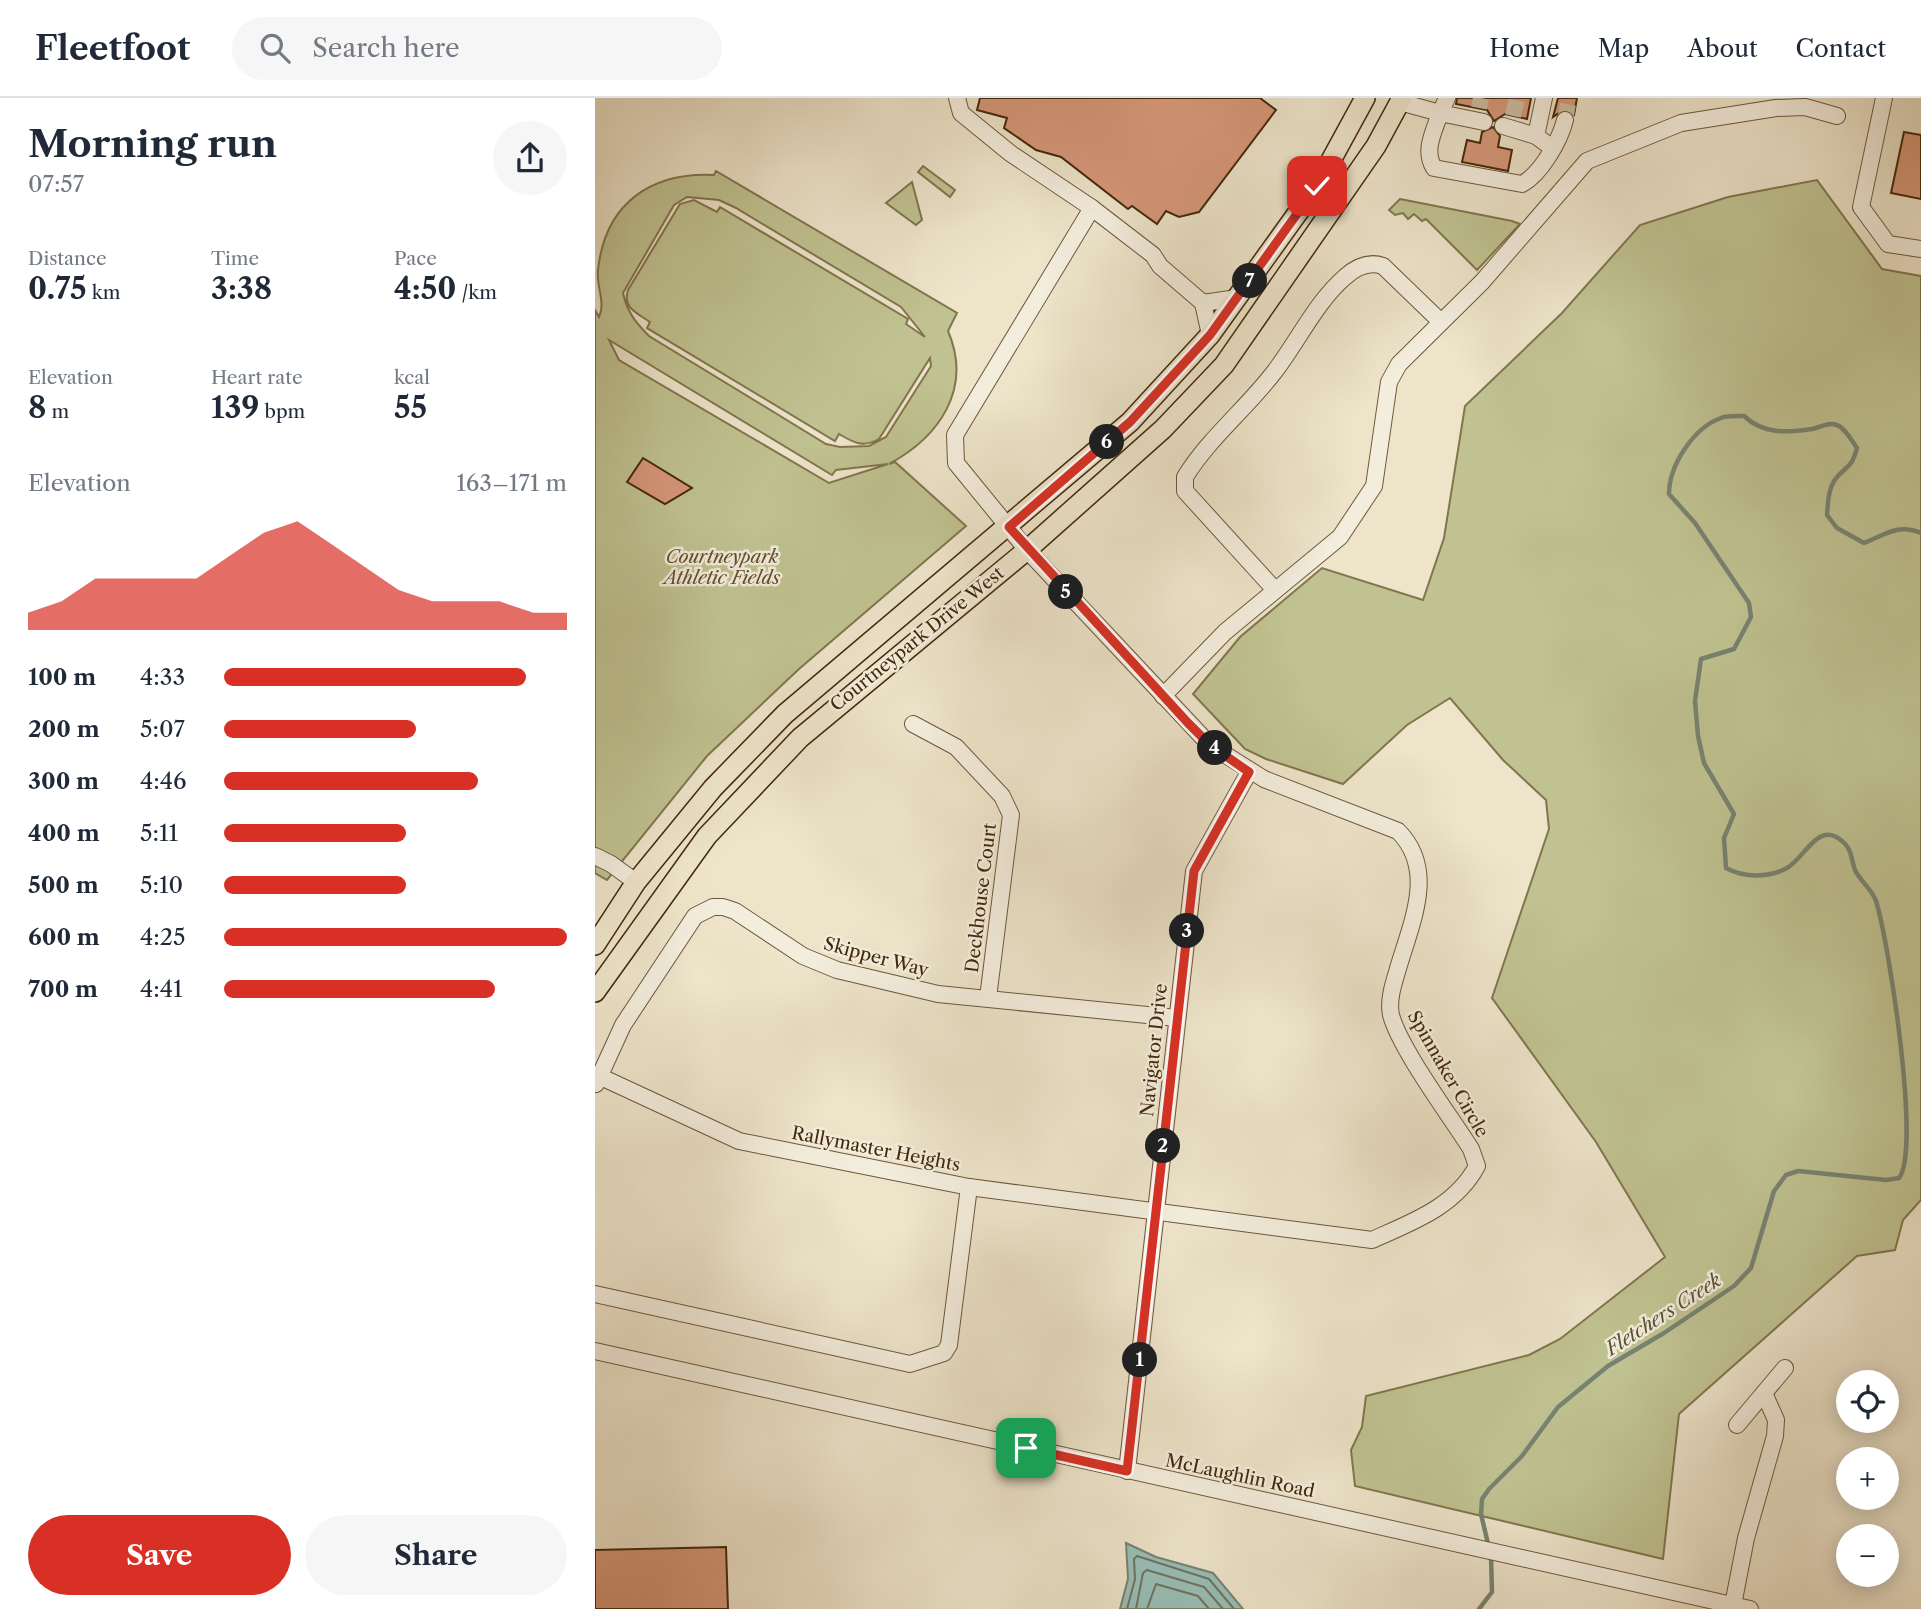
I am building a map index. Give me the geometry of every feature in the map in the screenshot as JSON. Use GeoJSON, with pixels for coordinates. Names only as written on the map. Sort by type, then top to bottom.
{"type":"FeatureCollection","features":[{"type":"Feature","properties":{"kind":"main road","name":"Courtneypark Drive West"},"geometry":{"type":"LineString","coordinates":[[595,945],[636,882],[713,788],[785,714],[843,662],[1009,527],[1130,422],[1210,335],[1317,186],[1365,98]]}},
{"type":"Feature","properties":{"kind":"main road","name":"Courtneypark Drive West"},"geometry":{"type":"LineString","coordinates":[[595,992],[707,836],[800,737],[1027,550],[1163,429],[1224,365],[1376,146],[1401,100]]}},
{"type":"Feature","properties":{"kind":"main road"},"geometry":{"type":"LineString","coordinates":[[636,882],[659,900]]}},
{"type":"Feature","properties":{"kind":"street"},"geometry":{"type":"LineString","coordinates":[[957,98],[961,113],[988,135],[1092,208],[1153,255],[1160,266],[1203,303],[1210,335]]}},
{"type":"Feature","properties":{"kind":"street"},"geometry":{"type":"LineString","coordinates":[[1447,98],[1429,149],[1429,159],[1439,170],[1522,184],[1532,178],[1551,147],[1560,138],[1565,120]]}},
{"type":"Feature","properties":{"kind":"street"},"geometry":{"type":"LineString","coordinates":[[1536,136],[1544,98]]}},
{"type":"Feature","properties":{"kind":"street"},"geometry":{"type":"LineString","coordinates":[[1884,98],[1861,207],[1888,244],[1921,249]]}},
{"type":"Feature","properties":{"kind":"street"},"geometry":{"type":"LineString","coordinates":[[1401,100],[1440,114],[1480,117]]}},
{"type":"Feature","properties":{"kind":"street"},"geometry":{"type":"LineString","coordinates":[[1163,696],[1225,632],[1341,537],[1374,486],[1389,382],[1399,363],[1482,282],[1587,161],[1681,123],[1809,103],[1836,116]]}},
{"type":"Feature","properties":{"kind":"street"},"geometry":{"type":"LineString","coordinates":[[1509,123],[1536,136],[1551,147]]}},
{"type":"Feature","properties":{"kind":"street","name":"Spinnaker Circle"},"geometry":{"type":"LineString","coordinates":[[1092,208],[955,435],[955,463],[1027,550],[1210,745],[1249,772],[1398,831],[1412,845],[1419,864],[1419,892],[1392,990],[1391,1014],[1402,1040],[1471,1150],[1477,1166],[1466,1186],[1430,1214],[1372,1240],[1157,1209]]}},
{"type":"Feature","properties":{"kind":"street"},"geometry":{"type":"LineString","coordinates":[[1275,590],[1185,491],[1188,471],[1273,373],[1325,299],[1345,277],[1360,267],[1373,263],[1383,266],[1441,322]]}},
{"type":"Feature","properties":{"kind":"street"},"geometry":{"type":"LineString","coordinates":[[1203,303],[1237,298]]}},
{"type":"Feature","properties":{"kind":"street","name":"Deckhouse Court"},"geometry":{"type":"LineString","coordinates":[[913,724],[956,747],[1002,796],[1011,816],[988,998]]}},
{"type":"Feature","properties":{"kind":"street","name":"Navigator Drive"},"geometry":{"type":"LineString","coordinates":[[1127,1471],[1194,871],[1249,772]]}},
{"type":"Feature","properties":{"kind":"street"},"geometry":{"type":"LineString","coordinates":[[595,856],[636,882]]}},
{"type":"Feature","properties":{"kind":"street","name":"Skipper Way"},"geometry":{"type":"LineString","coordinates":[[598,1082],[623,1025],[695,916],[713,907],[735,911],[803,956],[837,970],[939,994],[1177,1018]]}},
{"type":"Feature","properties":{"kind":"street","name":"Rallymaster Heights"},"geometry":{"type":"LineString","coordinates":[[598,1082],[739,1141],[969,1186],[1157,1209]]}},
{"type":"Feature","properties":{"kind":"street"},"geometry":{"type":"LineString","coordinates":[[595,1294],[910,1364],[944,1353],[949,1345],[969,1186]]}},
{"type":"Feature","properties":{"kind":"street","name":"McLaughlin Road"},"geometry":{"type":"LineString","coordinates":[[596,1350],[1750,1609]]}},
{"type":"Feature","properties":{"kind":"street"},"geometry":{"type":"LineString","coordinates":[[1737,1425],[1785,1368]]}},
{"type":"Feature","properties":{"kind":"street"},"geometry":{"type":"LineString","coordinates":[[1733,1605],[1746,1538],[1775,1436],[1776,1420],[1764,1393]]}},
{"type":"Feature","properties":{"kind":"green space"},"geometry":{"type":"Polygon","coordinates":[[[923,166],[955,190],[950,197],[918,172],[923,166]]]}},
{"type":"Feature","properties":{"kind":"green space","name":"Courtneypark Athletic Fields"},"geometry":{"type":"Polygon","coordinates":[[[716,171],[957,313],[948,331],[955,352],[956,372],[954,391],[947,409],[923,440],[889,464],[895,462],[966,526],[799,669],[707,756],[607,880],[595,873],[595,310],[599,317],[602,306],[598,270],[602,247],[610,227],[621,210],[635,197],[651,186],[670,179],[714,175],[716,171]],[[687,197],[674,205],[623,293],[630,312],[640,326],[649,336],[826,444],[840,447],[869,446],[886,437],[931,366],[930,358],[879,439],[859,443],[839,434],[835,441],[647,328],[650,322],[629,306],[628,290],[680,204],[694,200],[717,212],[720,207],[908,319],[906,324],[925,337],[901,307],[736,208],[719,200],[687,197]],[[609,340],[619,360],[829,483],[888,464],[836,470],[832,475],[609,340]]]}},
{"type":"Feature","properties":{"kind":"green space"},"geometry":{"type":"Polygon","coordinates":[[[1817,180],[1882,269],[1921,276],[1921,1200],[1903,1220],[1895,1250],[1857,1256],[1679,1414],[1663,1559],[1355,1486],[1351,1450],[1362,1427],[1366,1396],[1529,1355],[1560,1339],[1665,1257],[1596,1142],[1492,998],[1549,829],[1546,800],[1503,760],[1450,698],[1407,725],[1343,784],[1266,759],[1245,749],[1193,694],[1240,637],[1322,568],[1423,600],[1444,538],[1465,406],[1562,313],[1640,225],[1728,197],[1817,180]]]}},
{"type":"Feature","properties":{"kind":"green space"},"geometry":{"type":"Polygon","coordinates":[[[912,182],[922,220],[916,225],[886,203],[912,182]]]}},
{"type":"Feature","properties":{"kind":"green space"},"geometry":{"type":"Polygon","coordinates":[[[1400,199],[1520,224],[1477,270],[1426,219],[1422,221],[1414,214],[1408,219],[1403,213],[1395,215],[1389,210],[1400,199]]]}},
{"type":"Feature","properties":{"kind":"water"},"geometry":{"type":"Polygon","coordinates":[[[1126,1543],[1156,1557],[1213,1573],[1243,1609],[1120,1609],[1128,1579],[1126,1543]]]}},
{"type":"Feature","properties":{"kind":"building"},"geometry":{"type":"Polygon","coordinates":[[[980,98],[1260,98],[1276,110],[1199,212],[1179,217],[1166,211],[1157,224],[1132,206],[1128,209],[1061,157],[1036,150],[1004,128],[1007,118],[977,110],[980,98]]]}},
{"type":"Feature","properties":{"kind":"building"},"geometry":{"type":"Polygon","coordinates":[[[1457,98],[1531,98],[1527,119],[1505,114],[1494,121],[1487,110],[1456,104],[1457,98]]]}},
{"type":"Feature","properties":{"kind":"building"},"geometry":{"type":"Polygon","coordinates":[[[1558,98],[1577,98],[1574,115],[1563,110],[1553,117],[1558,98]]]}},
{"type":"Feature","properties":{"kind":"building"},"geometry":{"type":"Polygon","coordinates":[[[1493,127],[1500,136],[1498,147],[1512,150],[1508,171],[1462,162],[1467,140],[1480,143],[1482,132],[1493,127]]]}},
{"type":"Feature","properties":{"kind":"building"},"geometry":{"type":"Polygon","coordinates":[[[1904,132],[1921,135],[1921,199],[1891,193],[1904,132]]]}},
{"type":"Feature","properties":{"kind":"building"},"geometry":{"type":"Polygon","coordinates":[[[643,458],[692,488],[665,504],[627,482],[643,458]]]}},
{"type":"Feature","properties":{"kind":"building"},"geometry":{"type":"Polygon","coordinates":[[[726,1547],[728,1609],[595,1609],[595,1550],[726,1547]]]}},
{"type":"Feature","properties":{"kind":"waterway","name":"Fletchers Creek"},"geometry":{"type":"LineString","coordinates":[[1489,1548],[1481,1514],[1482,1499],[1489,1489],[1522,1456],[1558,1407],[1608,1366],[1664,1333],[1734,1286],[1751,1268],[1774,1191],[1786,1175],[1798,1171],[1886,1180],[1899,1178],[1905,1160],[1907,1129],[1901,1045],[1882,924],[1876,901],[1855,870],[1848,847],[1833,836],[1826,835],[1812,843],[1794,863],[1780,871],[1765,875],[1748,875],[1726,868],[1724,838],[1734,814],[1704,763],[1695,701],[1701,659],[1734,649],[1751,617],[1749,603],[1695,523],[1669,494],[1678,460],[1701,430],[1723,417],[1744,416],[1759,426],[1775,431],[1836,425],[1857,448],[1852,461],[1834,481],[1829,493],[1827,515],[1837,528],[1864,543],[1898,530],[1921,533]]}},
{"type":"Feature","properties":{"kind":"waterway","name":"Fletchers Creek"},"geometry":{"type":"LineString","coordinates":[[1479,1609],[1492,1592],[1491,1557]]}},
{"type":"Feature","properties":{"kind":"tunnel"},"geometry":{"type":"LineString","coordinates":[[1479,108],[1481,98]]}},
{"type":"Feature","properties":{"kind":"tunnel"},"geometry":{"type":"LineString","coordinates":[[1513,116],[1517,98]]}},
{"type":"Feature","properties":{"kind":"tunnel"},"geometry":{"type":"LineString","coordinates":[[1565,120],[1569,98]]}},
{"type":"Feature","properties":{"kind":"route"},"geometry":{"type":"LineString","coordinates":[[1026,1448],[1127,1471],[1194,871],[1249,772],[1210,745],[1188,723],[1027,550],[1009,527],[1130,422],[1210,335],[1317,186]]}}]}
